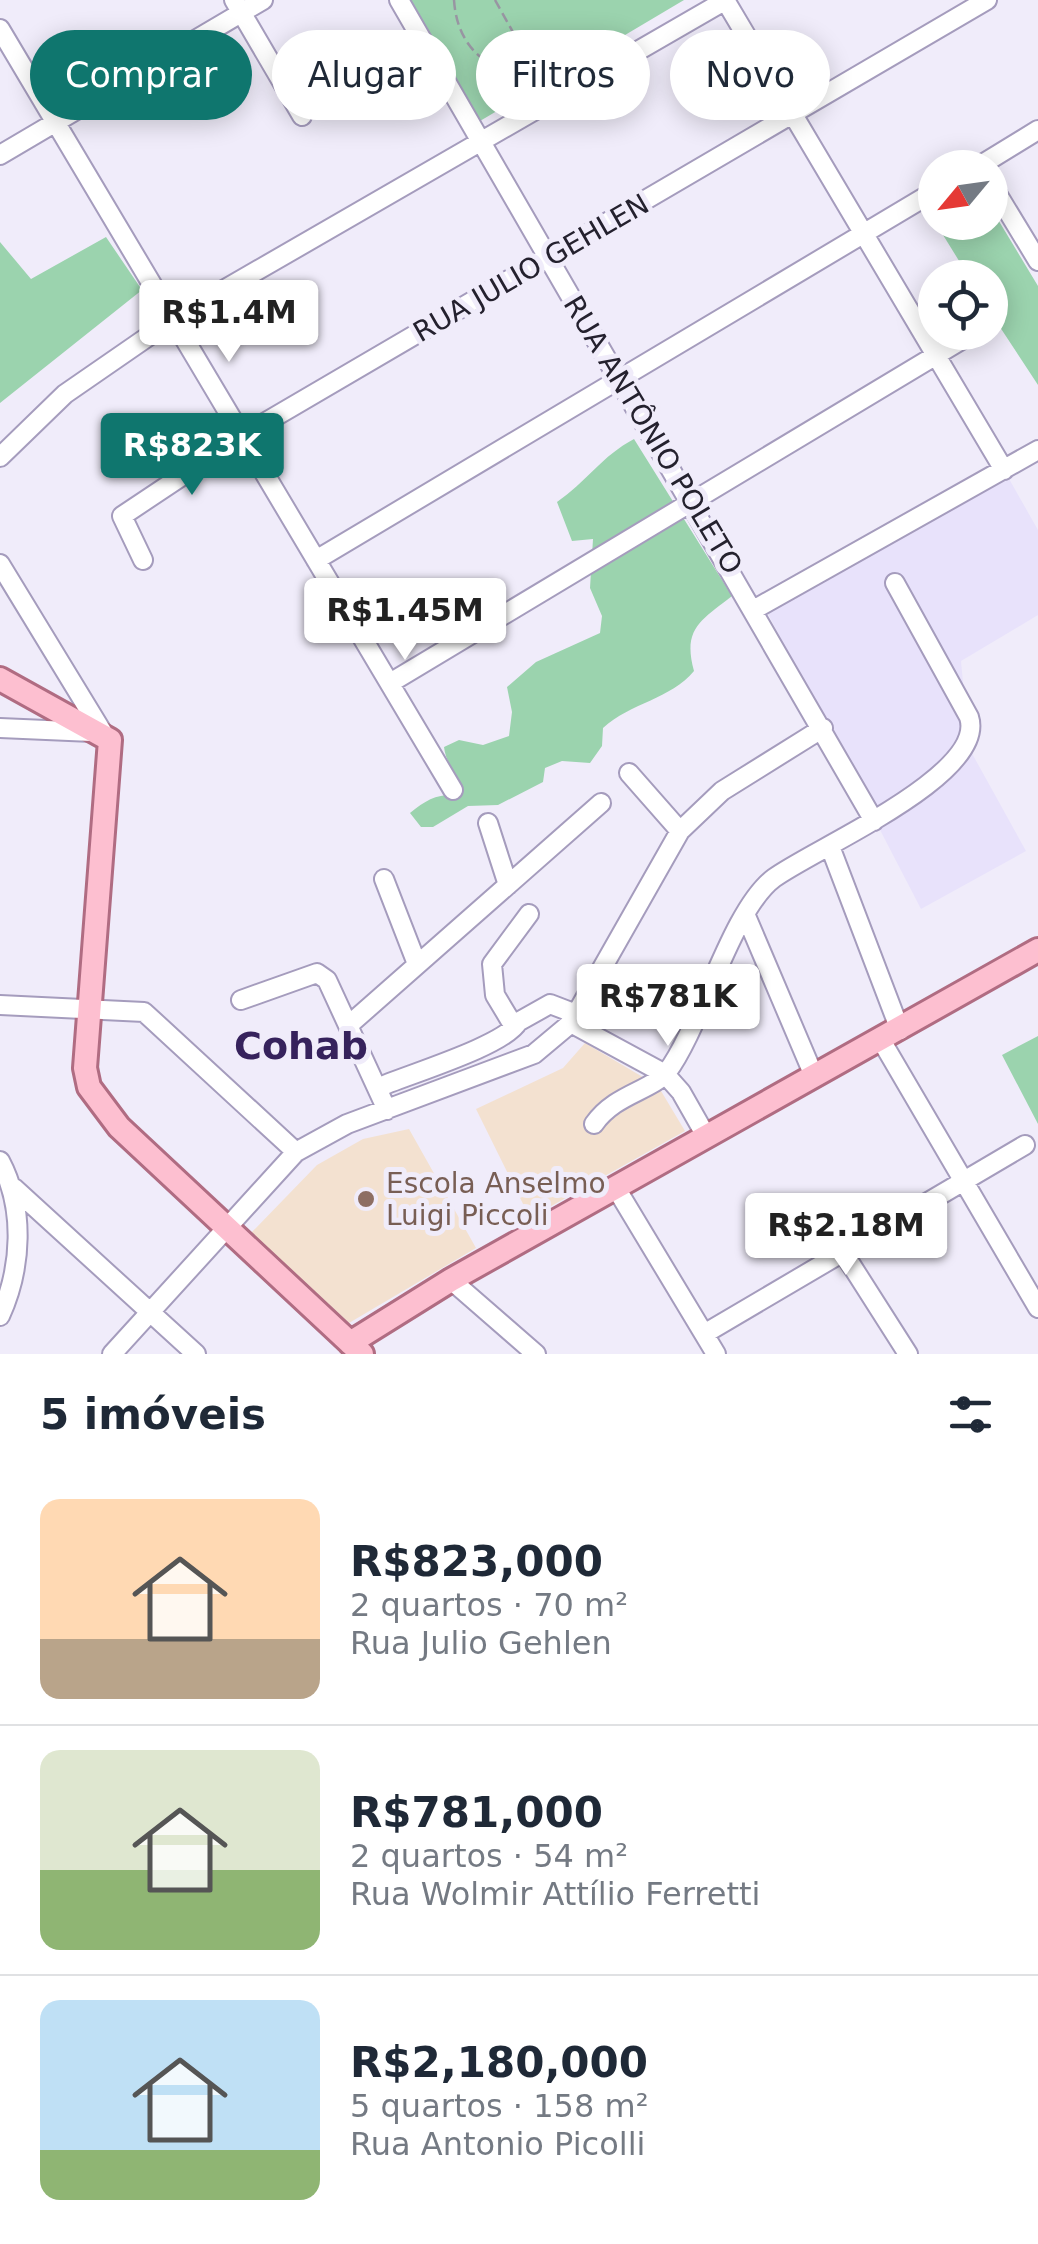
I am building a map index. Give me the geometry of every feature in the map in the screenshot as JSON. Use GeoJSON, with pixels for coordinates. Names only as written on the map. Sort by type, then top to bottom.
{"type":"FeatureCollection","features":[{"type":"Feature","properties":{"kind":"main road"},"geometry":{"type":"LineString","coordinates":[[0,679],[103,733],[112,751],[85,1068],[98,1103],[356,1349],[451,1280],[1038,950]]}},
{"type":"Feature","properties":{"kind":"street"},"geometry":{"type":"LineString","coordinates":[[0,155],[238,6],[262,0]]}},
{"type":"Feature","properties":{"kind":"street","name":"RUA ANTÔNIO POLETO"},"geometry":{"type":"LineString","coordinates":[[399,0],[756,609],[874,820]]}},
{"type":"Feature","properties":{"kind":"street"},"geometry":{"type":"LineString","coordinates":[[650,44],[726,0],[744,30]]}},
{"type":"Feature","properties":{"kind":"street","name":"RUA JULIO GEHLEN"},"geometry":{"type":"LineString","coordinates":[[830,91],[986,0]]}},
{"type":"Feature","properties":{"kind":"street"},"geometry":{"type":"LineString","coordinates":[[238,6],[272,64]]}},
{"type":"Feature","properties":{"kind":"street"},"geometry":{"type":"LineString","coordinates":[[0,29],[453,790]]}},
{"type":"Feature","properties":{"kind":"street"},"geometry":{"type":"LineString","coordinates":[[0,457],[65,394],[175,318],[523,120]]}},
{"type":"Feature","properties":{"kind":"street","name":"RUA JULIO GEHLEN"},"geometry":{"type":"LineString","coordinates":[[144,560],[122,516],[242,436],[781,120]]}},
{"type":"Feature","properties":{"kind":"street"},"geometry":{"type":"LineString","coordinates":[[797,120],[1004,470]]}},
{"type":"Feature","properties":{"kind":"street"},"geometry":{"type":"LineString","coordinates":[[1006,150],[1038,130]]}},
{"type":"Feature","properties":{"kind":"street"},"geometry":{"type":"LineString","coordinates":[[316,560],[918,201]]}},
{"type":"Feature","properties":{"kind":"street"},"geometry":{"type":"LineString","coordinates":[[1008,212],[1038,261]]}},
{"type":"Feature","properties":{"kind":"street"},"geometry":{"type":"LineString","coordinates":[[390,682],[690,498],[946,350]]}},
{"type":"Feature","properties":{"kind":"street"},"geometry":{"type":"LineString","coordinates":[[756,609],[1038,450]]}},
{"type":"Feature","properties":{"kind":"street"},"geometry":{"type":"LineString","coordinates":[[0,564],[103,733]]}},
{"type":"Feature","properties":{"kind":"street"},"geometry":{"type":"LineString","coordinates":[[594,1124],[606,1108],[665,1074],[746,916],[772,880],[874,820],[967,749],[974,730],[895,583]]}},
{"type":"Feature","properties":{"kind":"street"},"geometry":{"type":"LineString","coordinates":[[0,728],[103,733]]}},
{"type":"Feature","properties":{"kind":"street"},"geometry":{"type":"LineString","coordinates":[[112,1354],[296,1152],[346,1124],[534,1054],[574,1019],[680,831],[722,792],[824,728]]}},
{"type":"Feature","properties":{"kind":"street"},"geometry":{"type":"LineString","coordinates":[[629,773],[680,831]]}},
{"type":"Feature","properties":{"kind":"street"},"geometry":{"type":"LineString","coordinates":[[350,1024],[601,803]]}},
{"type":"Feature","properties":{"kind":"street"},"geometry":{"type":"LineString","coordinates":[[488,823],[508,884]]}},
{"type":"Feature","properties":{"kind":"street"},"geometry":{"type":"LineString","coordinates":[[831,848],[891,1035],[964,1182],[1038,1308]]}},
{"type":"Feature","properties":{"kind":"street"},"geometry":{"type":"LineString","coordinates":[[384,879],[418,964]]}},
{"type":"Feature","properties":{"kind":"street"},"geometry":{"type":"LineString","coordinates":[[518,1022],[503,1012],[490,976],[496,953],[529,914]]}},
{"type":"Feature","properties":{"kind":"street"},"geometry":{"type":"LineString","coordinates":[[746,916],[814,1076]]}},
{"type":"Feature","properties":{"kind":"street"},"geometry":{"type":"LineString","coordinates":[[241,1000],[317,972],[335,992],[387,1110]]}},
{"type":"Feature","properties":{"kind":"street"},"geometry":{"type":"LineString","coordinates":[[376,1088],[492,1042],[550,1004],[665,1074],[682,1092],[706,1136]]}},
{"type":"Feature","properties":{"kind":"street"},"geometry":{"type":"LineString","coordinates":[[0,1005],[144,1012],[296,1152]]}},
{"type":"Feature","properties":{"kind":"street"},"geometry":{"type":"LineString","coordinates":[[704,1334],[1025,1144]]}},
{"type":"Feature","properties":{"kind":"street"},"geometry":{"type":"LineString","coordinates":[[0,1160],[14,1188],[196,1354]]}},
{"type":"Feature","properties":{"kind":"street"},"geometry":{"type":"LineString","coordinates":[[0,1316],[14,1273],[14,1188]]}},
{"type":"Feature","properties":{"kind":"street"},"geometry":{"type":"LineString","coordinates":[[616,1188],[716,1354]]}},
{"type":"Feature","properties":{"kind":"street"},"geometry":{"type":"LineString","coordinates":[[843,1252],[908,1354]]}},
{"type":"Feature","properties":{"kind":"street"},"geometry":{"type":"LineString","coordinates":[[451,1280],[536,1354]]}},
{"type":"Feature","properties":{"kind":"path"},"geometry":{"type":"LineString","coordinates":[[454,0],[456,22],[476,57]]}},
{"type":"Feature","properties":{"kind":"path"},"geometry":{"type":"LineString","coordinates":[[494,0],[511,30]]}},
{"type":"Feature","properties":{"kind":"shaded area"},"geometry":{"type":"Polygon","coordinates":[[[1008,477],[1038,530],[1038,615],[961,661],[969,748],[1026,851],[921,909],[766,610],[1008,477]]]}},
{"type":"Feature","properties":{"kind":"shaded area","name":"Escola Anselmo Luigi Piccoli"},"geometry":{"type":"Polygon","coordinates":[[[585,1043],[658,1086],[685,1131],[530,1218],[476,1109],[563,1068],[585,1043]]]}},
{"type":"Feature","properties":{"kind":"shaded area","name":"Escola Anselmo Luigi Piccoli"},"geometry":{"type":"Polygon","coordinates":[[[409,1129],[476,1248],[349,1323],[251,1233],[317,1165],[363,1139],[409,1129]]]}},
{"type":"Feature","properties":{"kind":"green space"},"geometry":{"type":"Polygon","coordinates":[[[409,0],[684,0],[633,30],[476,30],[476,114],[456,80],[456,30],[427,30],[409,0]]]}},
{"type":"Feature","properties":{"kind":"green space"},"geometry":{"type":"Polygon","coordinates":[[[1008,236],[1038,286],[1038,385],[1008,339],[1008,260],[958,260],[946,240],[1008,240],[1008,236]]]}},
{"type":"Feature","properties":{"kind":"green space"},"geometry":{"type":"Polygon","coordinates":[[[106,237],[142,290],[0,403],[0,242],[31,279],[106,237]]]}},
{"type":"Feature","properties":{"kind":"green space"},"geometry":{"type":"Polygon","coordinates":[[[634,439],[732,596],[697,626],[691,645],[694,671],[674,688],[625,712],[603,728],[602,746],[590,763],[562,761],[545,768],[543,782],[498,805],[468,806],[433,827],[421,827],[410,813],[433,798],[461,795],[444,747],[459,740],[483,745],[509,736],[512,712],[507,687],[536,662],[600,633],[602,616],[590,588],[593,539],[572,541],[557,502],[634,439]]]}},
{"type":"Feature","properties":{"kind":"green space"},"geometry":{"type":"Polygon","coordinates":[[[1038,1036],[1038,1124],[1002,1055],[1038,1036]]]}},
{"type":"Feature","properties":{"kind":"place","name":"Escola Anselmo Luigi Piccoli"},"geometry":{"type":"Point","coordinates":[366,1199]}},
{"type":"Feature","properties":{"kind":"district","name":"Cohab"},"geometry":{"type":"Point","coordinates":[301,1046]}}]}
